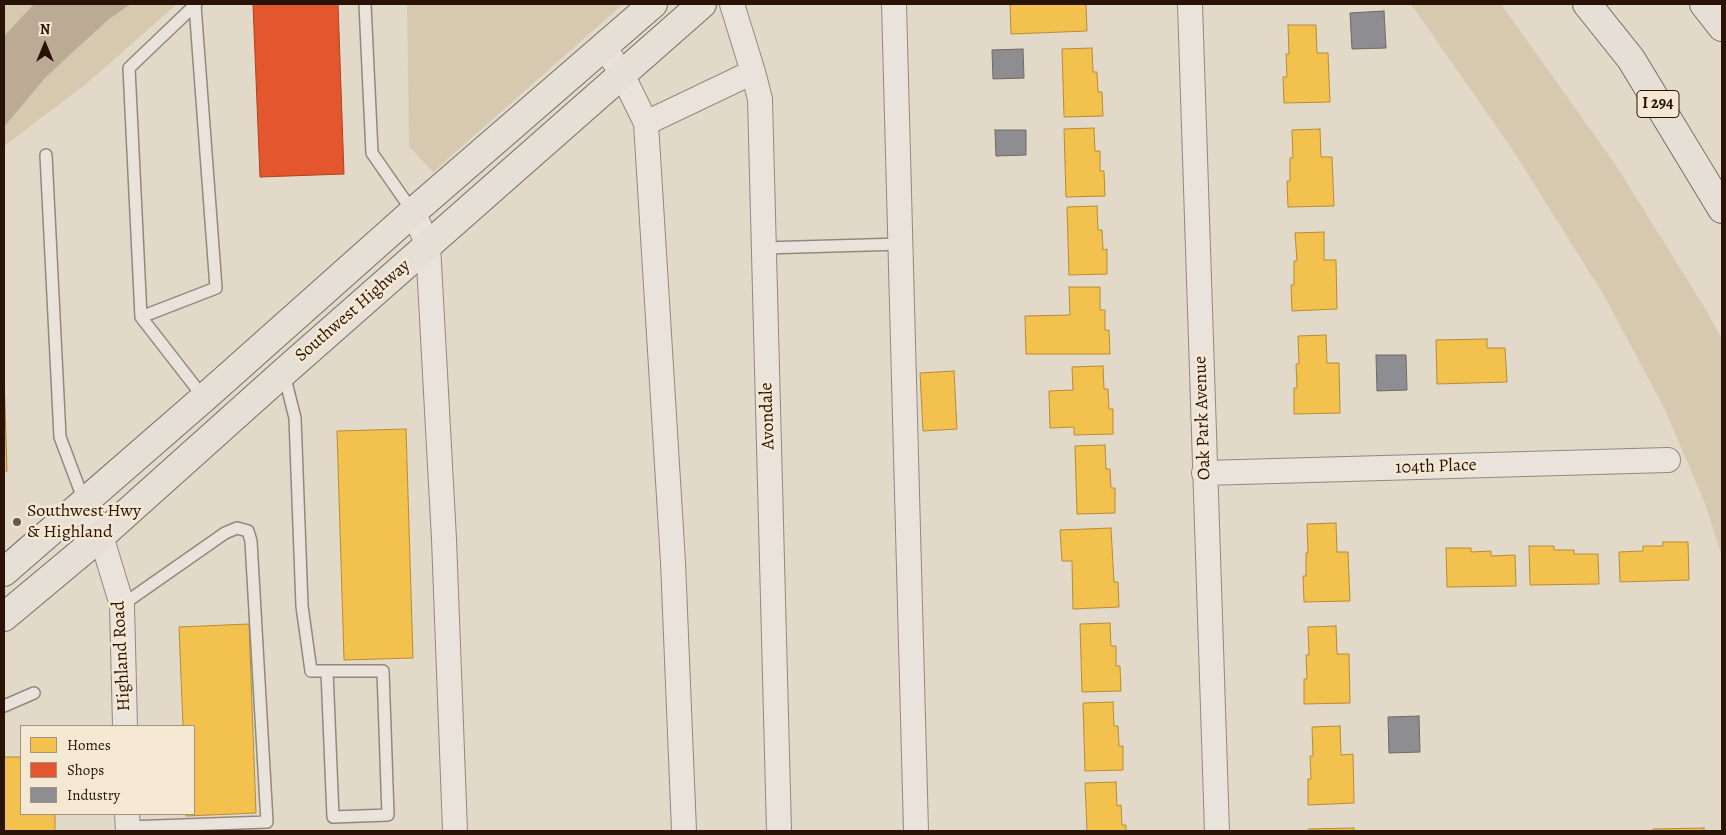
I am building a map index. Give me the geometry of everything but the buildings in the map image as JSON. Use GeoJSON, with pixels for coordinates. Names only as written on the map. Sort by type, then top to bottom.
{"type":"FeatureCollection","features":[{"type":"Feature","properties":{"kind":"main road","name":"Southwest Highway"},"geometry":{"type":"LineString","coordinates":[[4,572],[204,398],[413,212],[653,4]]}},
{"type":"Feature","properties":{"kind":"main road","name":"Southwest Highway"},"geometry":{"type":"LineString","coordinates":[[4,617],[101,536],[284,372],[702,4]]}},
{"type":"Feature","properties":{"kind":"main road","name":"I 294"},"geometry":{"type":"LineString","coordinates":[[1587,4],[1631,59],[1722,209]]}},
{"type":"Feature","properties":{"kind":"main road"},"geometry":{"type":"LineString","coordinates":[[1704,4],[1722,27]]}},
{"type":"Feature","properties":{"kind":"street","name":"Avondale"},"geometry":{"type":"LineString","coordinates":[[732,4],[760,99],[779,831]]}},
{"type":"Feature","properties":{"kind":"street"},"geometry":{"type":"LineString","coordinates":[[894,4],[916,831]]}},
{"type":"Feature","properties":{"kind":"street","name":"Oak Park Avenue"},"geometry":{"type":"LineString","coordinates":[[1190,4],[1217,831]]}},
{"type":"Feature","properties":{"kind":"street"},"geometry":{"type":"LineString","coordinates":[[603,46],[622,74],[646,123],[673,562],[684,831]]}},
{"type":"Feature","properties":{"kind":"street"},"geometry":{"type":"LineString","coordinates":[[646,123],[753,72]]}},
{"type":"Feature","properties":{"kind":"street"},"geometry":{"type":"LineString","coordinates":[[413,212],[428,246],[444,548],[455,831]]}},
{"type":"Feature","properties":{"kind":"street","name":"104th Place"},"geometry":{"type":"LineString","coordinates":[[1204,473],[1668,460]]}},
{"type":"Feature","properties":{"kind":"street","name":"Highland Road"},"geometry":{"type":"LineString","coordinates":[[85,502],[101,536],[122,605],[125,725]]}},
{"type":"Feature","properties":{"kind":"lane"},"geometry":{"type":"LineString","coordinates":[[142,318],[216,288],[196,4]]}},
{"type":"Feature","properties":{"kind":"lane"},"geometry":{"type":"LineString","coordinates":[[196,4],[129,68],[142,318],[204,398]]}},
{"type":"Feature","properties":{"kind":"lane"},"geometry":{"type":"LineString","coordinates":[[365,4],[372,153],[413,212]]}},
{"type":"Feature","properties":{"kind":"lane"},"geometry":{"type":"LineString","coordinates":[[46,155],[60,437],[85,502]]}},
{"type":"Feature","properties":{"kind":"lane"},"geometry":{"type":"LineString","coordinates":[[764,248],[901,244]]}},
{"type":"Feature","properties":{"kind":"lane"},"geometry":{"type":"LineString","coordinates":[[284,372],[295,418],[302,606],[311,671],[327,671],[383,671],[388,815],[333,817],[327,671]]}},
{"type":"Feature","properties":{"kind":"lane"},"geometry":{"type":"LineString","coordinates":[[122,605],[226,533],[237,528],[248,530],[251,541],[268,822],[128,824]]}},
{"type":"Feature","properties":{"kind":"lane"},"geometry":{"type":"LineString","coordinates":[[4,706],[34,693]]}},
{"type":"Feature","properties":{"kind":"shaded area"},"geometry":{"type":"Polygon","coordinates":[[[4,4],[34,4],[4,36],[4,4]]]}},
{"type":"Feature","properties":{"kind":"shaded area"},"geometry":{"type":"Polygon","coordinates":[[[34,4],[131,4],[109,19],[46,77],[4,127],[4,36],[34,4]]]}},
{"type":"Feature","properties":{"kind":"shaded area"},"geometry":{"type":"Polygon","coordinates":[[[131,4],[177,4],[86,84],[4,146],[4,127],[46,77],[109,19],[131,4]]]}},
{"type":"Feature","properties":{"kind":"shaded area"},"geometry":{"type":"Polygon","coordinates":[[[407,4],[623,4],[433,172],[409,146],[407,4]]]}},
{"type":"Feature","properties":{"kind":"shaded area"},"geometry":{"type":"Polygon","coordinates":[[[1411,4],[1501,4],[1617,167],[1703,305],[1722,339],[1722,556],[1704,501],[1665,410],[1605,297],[1512,149],[1411,4]]]}},
{"type":"Feature","properties":{"kind":"place","name":"Southwest Hwy & Highland"},"geometry":{"type":"Point","coordinates":[17,522]}}]}
